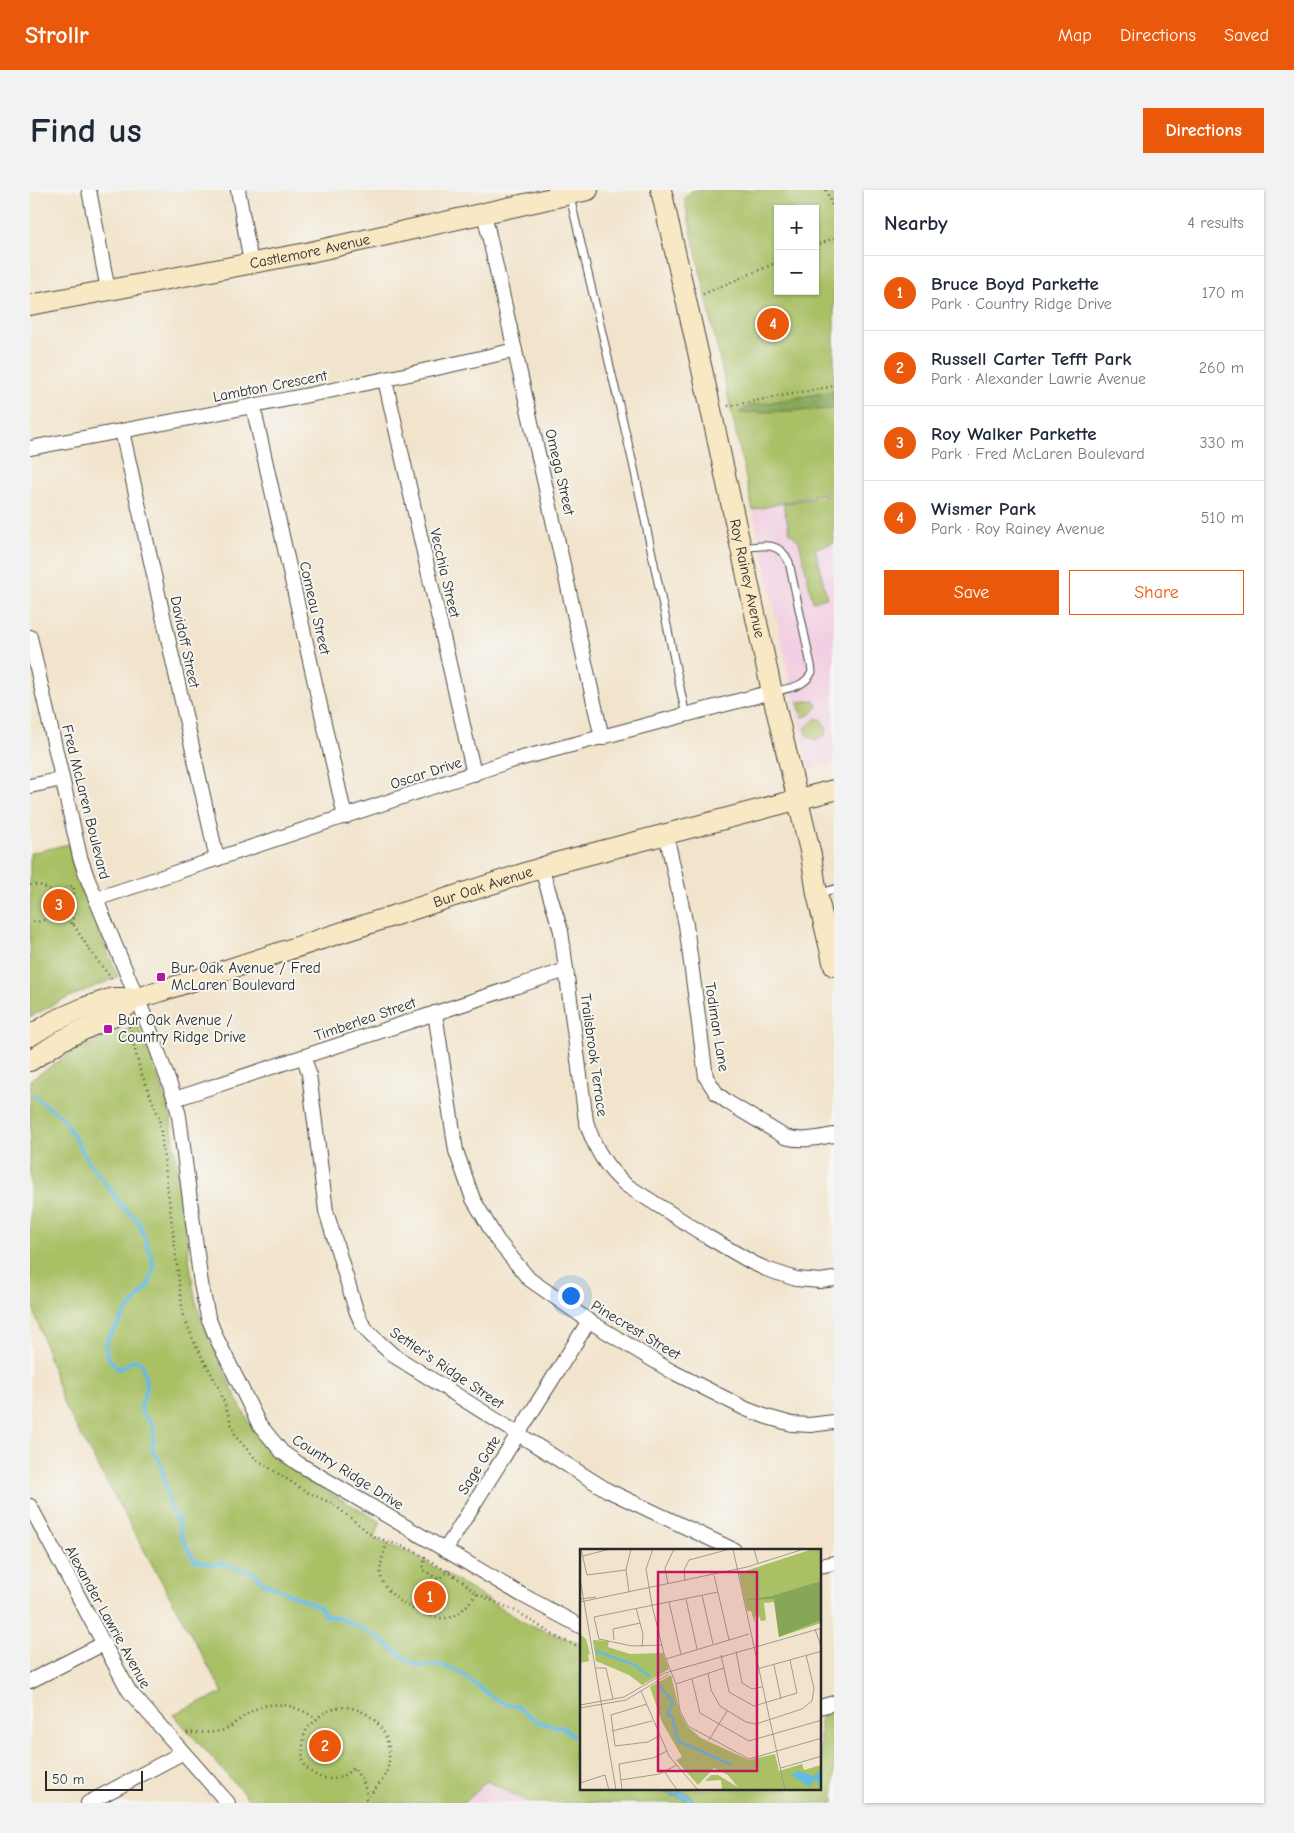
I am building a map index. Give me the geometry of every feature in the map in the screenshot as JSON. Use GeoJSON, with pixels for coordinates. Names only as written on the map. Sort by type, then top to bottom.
{"type":"FeatureCollection","features":[{"type":"Feature","properties":{"kind":"street"},"geometry":{"type":"LineString","coordinates":[[89,190],[108,290]]}},
{"type":"Feature","properties":{"kind":"street"},"geometry":{"type":"LineString","coordinates":[[238,190],[251,263]]}},
{"type":"Feature","properties":{"kind":"street","name":"Roy Rainey Avenue"},"geometry":{"type":"LineString","coordinates":[[661,190],[772,692],[811,855],[826,892],[834,966]]}},
{"type":"Feature","properties":{"kind":"street","name":"Castlemore Avenue"},"geometry":{"type":"LineString","coordinates":[[30,305],[306,253],[579,192]]}},
{"type":"Feature","properties":{"kind":"street","name":"Omega Street"},"geometry":{"type":"LineString","coordinates":[[484,213],[602,738]]}},
{"type":"Feature","properties":{"kind":"street","name":"Lambton Crescent"},"geometry":{"type":"LineString","coordinates":[[30,448],[385,380],[515,350]]}},
{"type":"Feature","properties":{"kind":"street","name":"Vecchia Street"},"geometry":{"type":"LineString","coordinates":[[385,380],[474,774]]}},
{"type":"Feature","properties":{"kind":"street","name":"Comeau Street"},"geometry":{"type":"LineString","coordinates":[[254,406],[345,817]]}},
{"type":"Feature","properties":{"kind":"street","name":"Davidoff Street"},"geometry":{"type":"LineString","coordinates":[[122,431],[217,859]]}},
{"type":"Feature","properties":{"kind":"street","name":"Fred McLaren Boulevard"},"geometry":{"type":"LineString","coordinates":[[30,637],[80,857],[136,998]]}},
{"type":"Feature","properties":{"kind":"street","name":"Oscar Drive"},"geometry":{"type":"LineString","coordinates":[[96,899],[507,762],[772,692]]}},
{"type":"Feature","properties":{"kind":"street"},"geometry":{"type":"LineString","coordinates":[[30,786],[62,779]]}},
{"type":"Feature","properties":{"kind":"street","name":"Bur Oak Avenue"},"geometry":{"type":"LineString","coordinates":[[30,1036],[54,1021],[113,998],[136,998],[542,867],[834,790]]}},
{"type":"Feature","properties":{"kind":"street","name":"Todiman Lane"},"geometry":{"type":"LineString","coordinates":[[666,834],[686,924],[706,1077],[717,1094],[785,1137],[795,1140],[807,1140],[834,1134]]}},
{"type":"Feature","properties":{"kind":"street","name":"Trailsbrook Terrace"},"geometry":{"type":"LineString","coordinates":[[542,867],[560,931],[586,1121],[591,1138],[602,1160],[612,1173],[626,1185],[750,1262],[785,1277],[820,1281],[834,1280]]}},
{"type":"Feature","properties":{"kind":"street","name":"Timberlea Street"},"geometry":{"type":"LineString","coordinates":[[175,1099],[566,970]]}},
{"type":"Feature","properties":{"kind":"street","name":"Bur Oak Avenue"},"geometry":{"type":"LineString","coordinates":[[30,1061],[62,1040],[119,1013],[136,998]]}},
{"type":"Feature","properties":{"kind":"street","name":"Country Ridge Drive"},"geometry":{"type":"LineString","coordinates":[[136,998],[175,1099],[179,1116],[204,1306],[216,1337],[259,1424],[282,1452],[299,1464],[580,1627]]}},
{"type":"Feature","properties":{"kind":"street","name":"Pinecrest Street"},"geometry":{"type":"LineString","coordinates":[[436,1013],[456,1151],[473,1199],[497,1240],[529,1279],[589,1321],[671,1371],[767,1418],[792,1424],[810,1425],[834,1422]]}},
{"type":"Feature","properties":{"kind":"street","name":"Settler's Ridge Street"},"geometry":{"type":"LineString","coordinates":[[304,1057],[310,1082],[326,1211],[352,1297],[362,1324],[371,1336],[393,1356],[614,1494],[732,1549]]}},
{"type":"Feature","properties":{"kind":"street","name":"Sage Gate"},"geometry":{"type":"LineString","coordinates":[[445,1550],[589,1321]]}},
{"type":"Feature","properties":{"kind":"street","name":"Alexander Lawrie Avenue"},"geometry":{"type":"LineString","coordinates":[[30,1506],[35,1526],[128,1691],[228,1803]]}},
{"type":"Feature","properties":{"kind":"street"},"geometry":{"type":"LineString","coordinates":[[30,1681],[103,1644]]}},
{"type":"Feature","properties":{"kind":"street"},"geometry":{"type":"LineString","coordinates":[[88,1803],[182,1753]]}},
{"type":"Feature","properties":{"kind":"lane"},"geometry":{"type":"LineString","coordinates":[[579,192],[686,716]]}},
{"type":"Feature","properties":{"kind":"lane"},"geometry":{"type":"LineString","coordinates":[[741,549],[769,545],[785,554],[789,562],[812,672],[809,678],[797,686],[772,692]]}},
{"type":"Feature","properties":{"kind":"path"},"geometry":{"type":"LineString","coordinates":[[826,190],[834,209]]}},
{"type":"Feature","properties":{"kind":"path"},"geometry":{"type":"LineString","coordinates":[[819,244],[834,238]]}},
{"type":"Feature","properties":{"kind":"path"},"geometry":{"type":"LineString","coordinates":[[703,294],[774,264]]}},
{"type":"Feature","properties":{"kind":"path"},"geometry":{"type":"LineString","coordinates":[[728,406],[834,386]]}},
{"type":"Feature","properties":{"kind":"path"},"geometry":{"type":"LineString","coordinates":[[52,894],[78,884]]}},
{"type":"Feature","properties":{"kind":"path"},"geometry":{"type":"LineString","coordinates":[[30,885],[42,886],[52,894],[54,904],[50,914],[40,922],[30,921]]}},
{"type":"Feature","properties":{"kind":"path"},"geometry":{"type":"LineString","coordinates":[[73,924],[74,886]]}},
{"type":"Feature","properties":{"kind":"path"},"geometry":{"type":"LineString","coordinates":[[50,914],[73,924],[96,960],[113,981]]}},
{"type":"Feature","properties":{"kind":"path"},"geometry":{"type":"LineString","coordinates":[[129,1026],[140,1070],[159,1117],[184,1315],[195,1344],[219,1388],[236,1437],[256,1459],[305,1491],[333,1504],[373,1536],[414,1552],[462,1581],[477,1594],[518,1612],[558,1638],[580,1647]]}},
{"type":"Feature","properties":{"kind":"path"},"geometry":{"type":"LineString","coordinates":[[387,1542],[381,1564],[381,1577],[388,1589],[409,1608],[431,1616],[448,1618],[462,1611],[477,1594]]}},
{"type":"Feature","properties":{"kind":"path"},"geometry":{"type":"LineString","coordinates":[[426,1550],[423,1570],[438,1579],[448,1572],[452,1565]]}},
{"type":"Feature","properties":{"kind":"path"},"geometry":{"type":"LineString","coordinates":[[187,1733],[212,1733],[226,1728],[262,1706],[272,1704],[287,1705],[303,1710],[317,1719]]}},
{"type":"Feature","properties":{"kind":"path"},"geometry":{"type":"LineString","coordinates":[[362,1803],[368,1797],[378,1785],[387,1768],[389,1756],[384,1729],[366,1713],[354,1708],[342,1707],[331,1709],[317,1719],[306,1731],[302,1745],[303,1762],[310,1771],[321,1778],[337,1779],[354,1768],[368,1797]]}},
{"type":"Feature","properties":{"kind":"shaded area"},"geometry":{"type":"Polygon","coordinates":[[[834,491],[834,762],[809,769],[753,510],[834,491]]]}},
{"type":"Feature","properties":{"kind":"shaded area"},"geometry":{"type":"Polygon","coordinates":[[[487,1781],[530,1803],[465,1803],[487,1781]]]}},
{"type":"Feature","properties":{"kind":"green space"},"geometry":{"type":"Polygon","coordinates":[[[693,190],[834,190],[834,491],[753,510],[684,198],[693,190]]]}},
{"type":"Feature","properties":{"kind":"green space"},"geometry":{"type":"Polygon","coordinates":[[[834,391],[834,409],[739,413],[749,406],[834,391]]]}},
{"type":"Feature","properties":{"kind":"green space"},"geometry":{"type":"Polygon","coordinates":[[[834,494],[834,543],[815,548],[827,598],[813,602],[799,541],[790,533],[783,504],[834,494]]]}},
{"type":"Feature","properties":{"kind":"green space"},"geometry":{"type":"Polygon","coordinates":[[[814,700],[817,707],[810,715],[802,717],[798,702],[814,700]]]}},
{"type":"Feature","properties":{"kind":"green space"},"geometry":{"type":"Polygon","coordinates":[[[816,718],[822,720],[827,729],[824,737],[814,740],[806,735],[805,728],[816,718]]]}},
{"type":"Feature","properties":{"kind":"green space"},"geometry":{"type":"Polygon","coordinates":[[[69,844],[76,874],[118,977],[60,1001],[30,1017],[30,853],[69,844]]]}},
{"type":"Feature","properties":{"kind":"green space"},"geometry":{"type":"Polygon","coordinates":[[[138,1025],[168,1104],[193,1287],[198,1309],[209,1339],[239,1404],[262,1441],[292,1469],[327,1492],[381,1522],[374,1539],[415,1555],[525,1623],[580,1644],[580,1790],[822,1790],[822,1714],[834,1711],[834,1803],[530,1803],[487,1781],[465,1803],[252,1803],[173,1714],[223,1693],[64,1405],[30,1298],[30,1080],[77,1049],[138,1025]]]}},
{"type":"Feature","properties":{"kind":"water"},"geometry":{"type":"Polygon","coordinates":[[[655,1790],[679,1793],[679,1790],[688,1794],[696,1803],[690,1803],[687,1800],[655,1790]]]}},
{"type":"Feature","properties":{"kind":"waterway"},"geometry":{"type":"LineString","coordinates":[[34,1096],[62,1117],[89,1162],[124,1208],[139,1222],[154,1265],[149,1285],[127,1311],[108,1338],[105,1346],[109,1359],[119,1369],[135,1360],[142,1363],[146,1385],[141,1409],[142,1413],[152,1423],[154,1433],[152,1451],[160,1461],[170,1506],[176,1520],[179,1521],[180,1533],[194,1560],[214,1565],[219,1563],[255,1573],[262,1582],[320,1607],[324,1615],[341,1619],[374,1635],[412,1663],[420,1666],[440,1665],[456,1670],[492,1697],[505,1704],[515,1705],[538,1722],[563,1728],[576,1738],[580,1739]]}},
{"type":"Feature","properties":{"kind":"place","name":"Wismer Park"},"geometry":{"type":"Point","coordinates":[773,324]}},
{"type":"Feature","properties":{"kind":"place","name":"Roy Walker Parkette"},"geometry":{"type":"Point","coordinates":[59,905]}},
{"type":"Feature","properties":{"kind":"place","name":"Bur Oak Avenue / Fred McLaren Boulevard"},"geometry":{"type":"Point","coordinates":[161,977]}},
{"type":"Feature","properties":{"kind":"place","name":"Bur Oak Avenue / Country Ridge Drive"},"geometry":{"type":"Point","coordinates":[108,1029]}},
{"type":"Feature","properties":{"kind":"place","name":"Bruce Boyd Parkette"},"geometry":{"type":"Point","coordinates":[430,1597]}},
{"type":"Feature","properties":{"kind":"place","name":"Russell Carter Tefft Park"},"geometry":{"type":"Point","coordinates":[325,1746]}}]}
